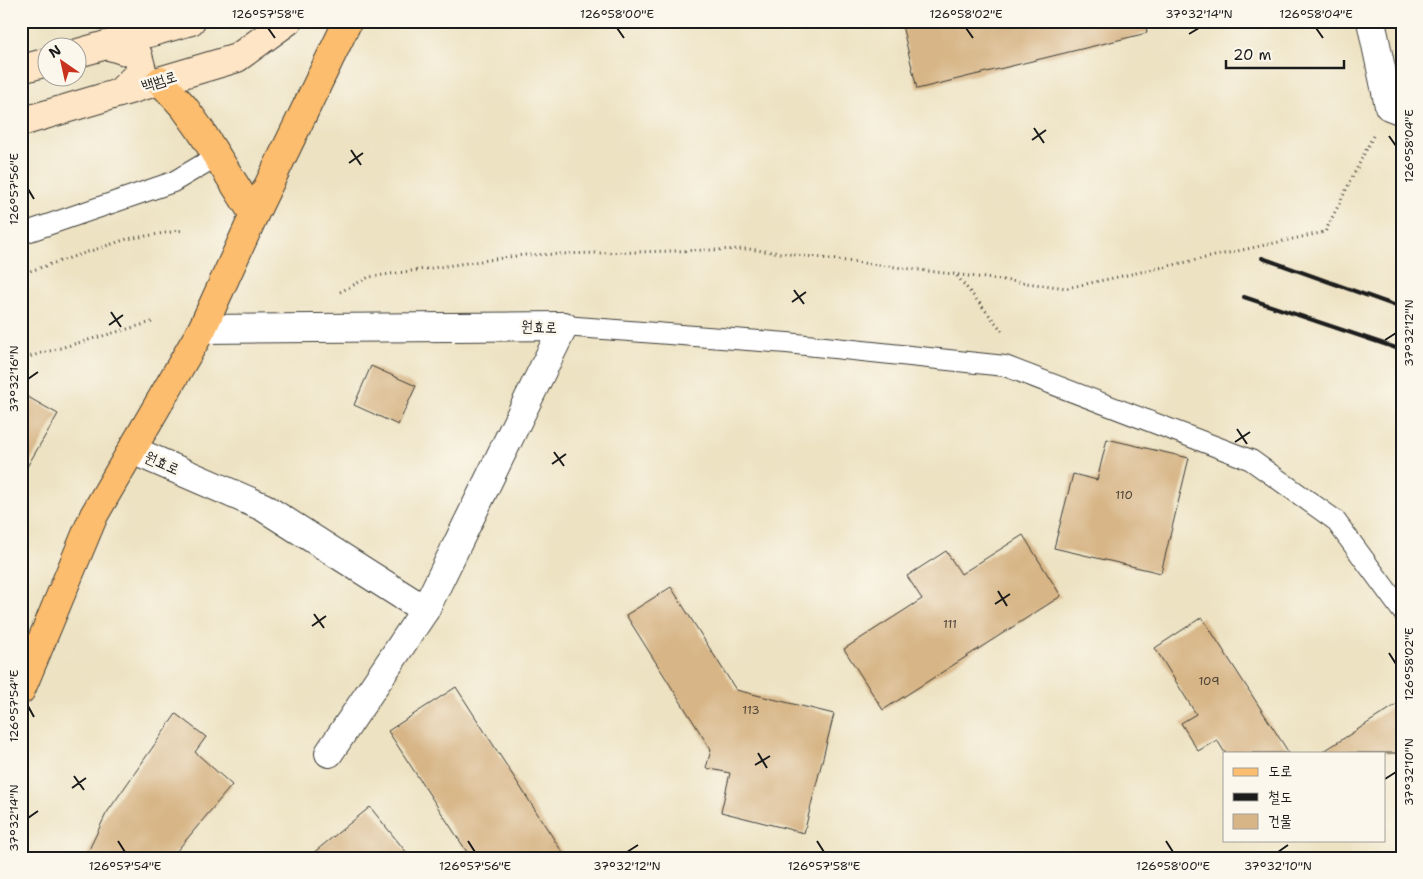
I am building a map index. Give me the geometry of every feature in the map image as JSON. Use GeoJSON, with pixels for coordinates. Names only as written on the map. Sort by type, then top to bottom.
{"type":"FeatureCollection","features":[{"type":"Feature","properties":{"kind":"main road"},"geometry":{"type":"LineString","coordinates":[[88,50],[191,21]]}},
{"type":"Feature","properties":{"kind":"main road","name":"백범로"},"geometry":{"type":"LineString","coordinates":[[21,122],[237,58],[288,21]]}},
{"type":"Feature","properties":{"kind":"main road","name":"원효로"},"geometry":{"type":"LineString","coordinates":[[22,688],[94,515],[202,329],[254,215],[348,21]]}},
{"type":"Feature","properties":{"kind":"main road"},"geometry":{"type":"LineString","coordinates":[[106,45],[138,55],[142,70],[119,93]]}},
{"type":"Feature","properties":{"kind":"main road"},"geometry":{"type":"LineString","coordinates":[[21,69],[38,65]]}},
{"type":"Feature","properties":{"kind":"main road"},"geometry":{"type":"LineString","coordinates":[[160,82],[184,107],[254,215]]}},
{"type":"Feature","properties":{"kind":"street"},"geometry":{"type":"LineString","coordinates":[[1371,21],[1395,109]]}},
{"type":"Feature","properties":{"kind":"street","name":"원효로"},"geometry":{"type":"LineString","coordinates":[[202,329],[564,326],[425,610],[329,754]]}},
{"type":"Feature","properties":{"kind":"street","name":"원효로"},"geometry":{"type":"LineString","coordinates":[[132,450],[263,507],[425,610]]}},
{"type":"Feature","properties":{"kind":"lane"},"geometry":{"type":"LineString","coordinates":[[21,234],[174,182],[217,156]]}},
{"type":"Feature","properties":{"kind":"lane"},"geometry":{"type":"LineString","coordinates":[[564,326],[787,343],[1005,366],[1251,460],[1335,520],[1402,611]]}},
{"type":"Feature","properties":{"kind":"path"},"geometry":{"type":"LineString","coordinates":[[336,294],[369,277],[523,255],[748,249],[957,276],[1068,288],[1325,232],[1395,109]]}},
{"type":"Feature","properties":{"kind":"path"},"geometry":{"type":"LineString","coordinates":[[21,274],[127,240],[184,230]]}},
{"type":"Feature","properties":{"kind":"path"},"geometry":{"type":"LineString","coordinates":[[957,276],[1006,336]]}},
{"type":"Feature","properties":{"kind":"path"},"geometry":{"type":"LineString","coordinates":[[21,359],[152,322]]}},
{"type":"Feature","properties":{"kind":"building"},"geometry":{"type":"Polygon","coordinates":[[[901,21],[1145,21],[1147,33],[917,89],[901,21]]]}},
{"type":"Feature","properties":{"kind":"building"},"geometry":{"type":"Polygon","coordinates":[[[371,366],[416,386],[398,425],[354,405],[371,366]]]}},
{"type":"Feature","properties":{"kind":"building"},"geometry":{"type":"Polygon","coordinates":[[[21,393],[58,414],[21,477],[21,393]]]}},
{"type":"Feature","properties":{"kind":"building"},"geometry":{"type":"Polygon","coordinates":[[[1107,439],[1189,458],[1161,573],[1054,548],[1073,474],[1097,480],[1107,439]]]}},
{"type":"Feature","properties":{"kind":"building"},"geometry":{"type":"Polygon","coordinates":[[[1023,535],[1061,596],[883,710],[844,649],[922,599],[907,576],[946,551],[961,574],[1023,535]]]}},
{"type":"Feature","properties":{"kind":"building"},"geometry":{"type":"Polygon","coordinates":[[[671,587],[736,690],[834,714],[804,833],[721,812],[730,773],[706,768],[711,750],[626,615],[671,587]]]}},
{"type":"Feature","properties":{"kind":"building"},"geometry":{"type":"Polygon","coordinates":[[[1202,617],[1288,752],[1224,752],[1217,740],[1198,751],[1181,723],[1196,714],[1155,648],[1202,617]]]}},
{"type":"Feature","properties":{"kind":"building"},"geometry":{"type":"Polygon","coordinates":[[[456,687],[566,858],[471,858],[388,731],[456,687]]]}},
{"type":"Feature","properties":{"kind":"building"},"geometry":{"type":"Polygon","coordinates":[[[1402,701],[1402,753],[1323,752],[1402,701]]]}},
{"type":"Feature","properties":{"kind":"building"},"geometry":{"type":"Polygon","coordinates":[[[176,714],[206,737],[195,752],[232,785],[171,858],[85,858],[106,814],[176,714]]]}},
{"type":"Feature","properties":{"kind":"building"},"geometry":{"type":"Polygon","coordinates":[[[370,807],[411,858],[307,858],[370,807]]]}},
{"type":"Feature","properties":{"kind":"railway"},"geometry":{"type":"LineString","coordinates":[[1262,258],[1402,308]]}},
{"type":"Feature","properties":{"kind":"railway"},"geometry":{"type":"LineString","coordinates":[[1244,297],[1402,350]]}}]}
